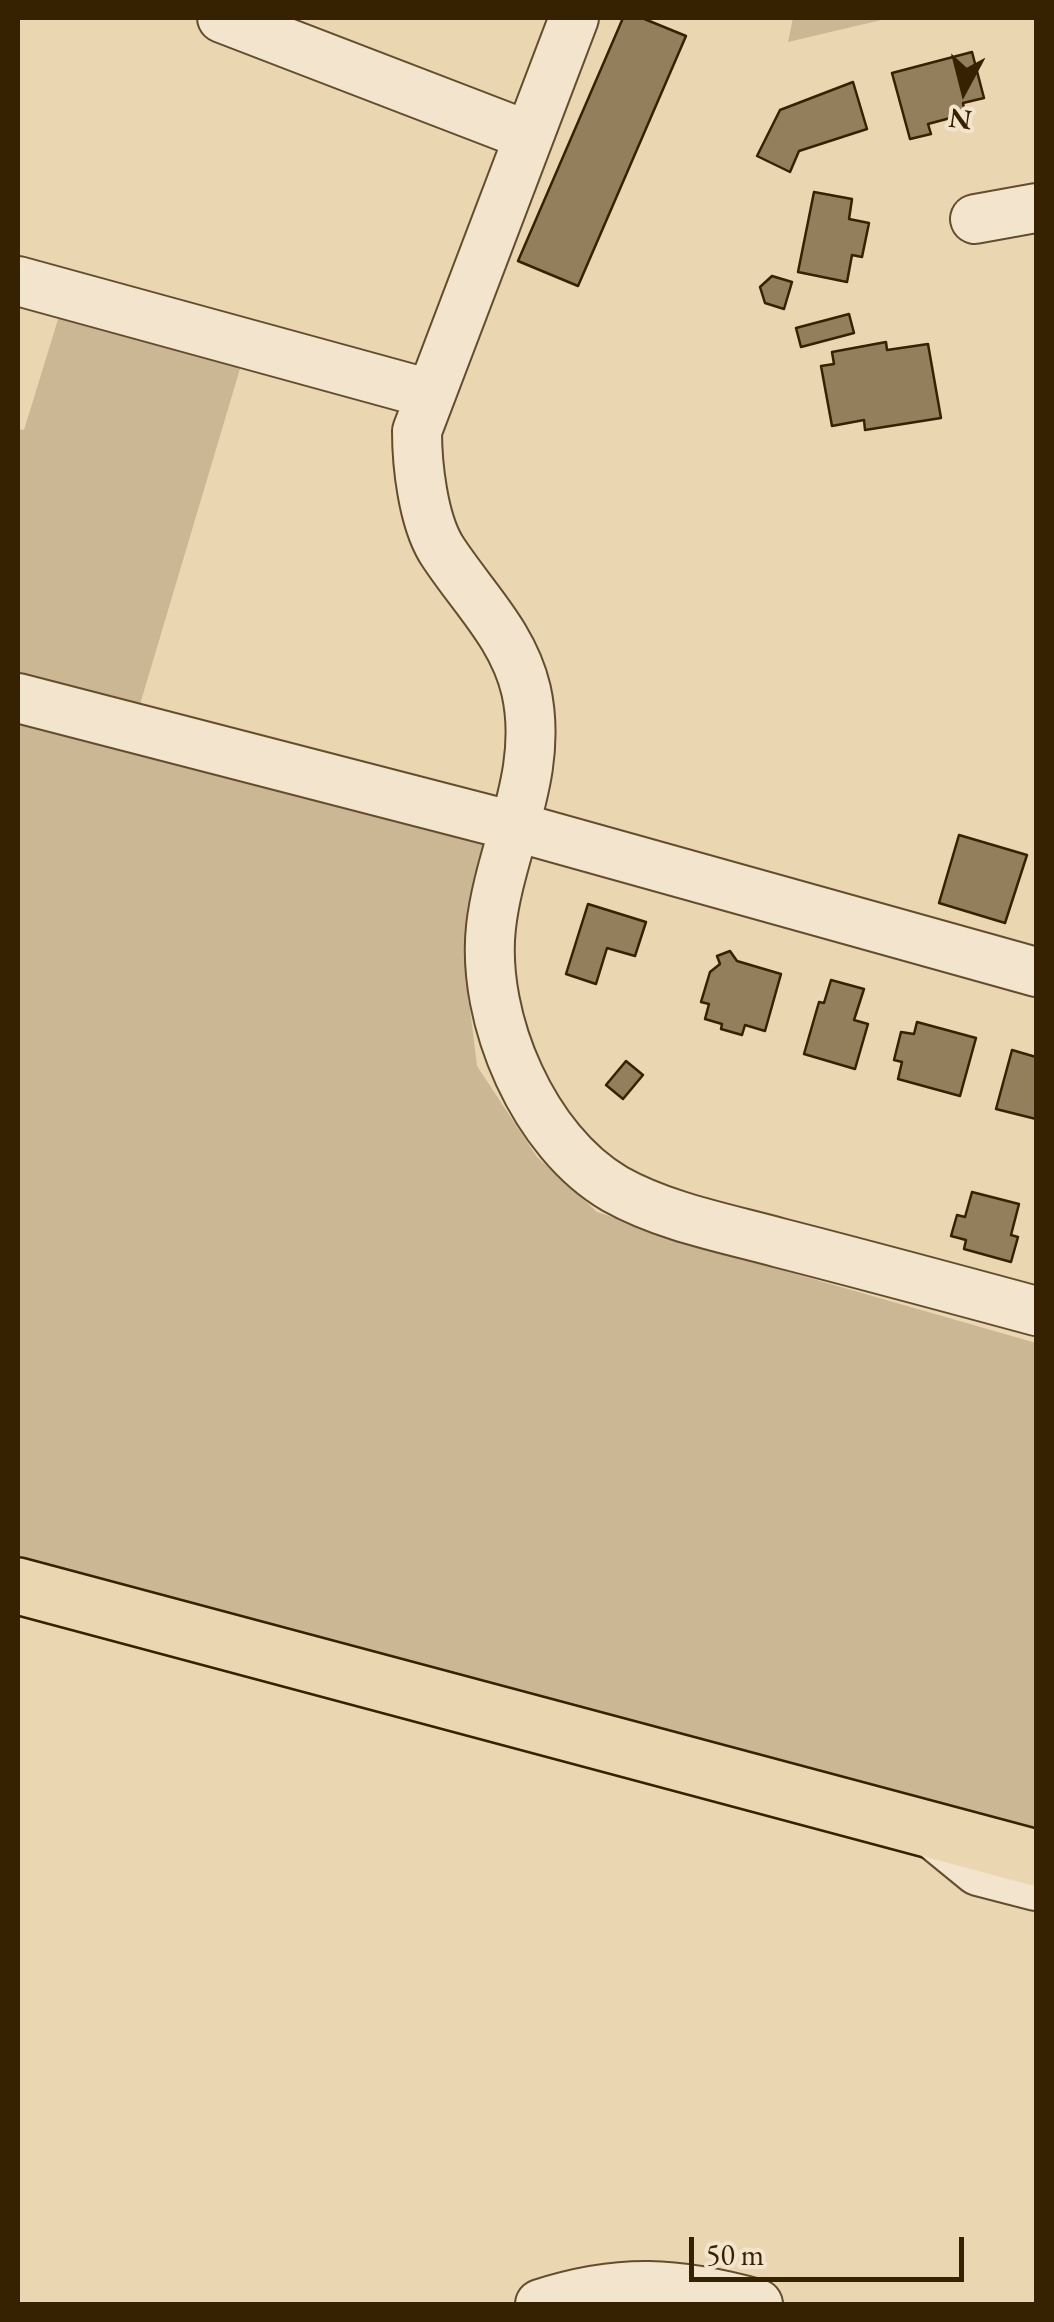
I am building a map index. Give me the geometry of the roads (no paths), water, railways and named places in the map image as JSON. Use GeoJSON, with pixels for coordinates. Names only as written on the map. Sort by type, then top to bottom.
{"type":"FeatureCollection","features":[{"type":"Feature","properties":{"kind":"main road"},"geometry":{"type":"LineString","coordinates":[[18,1586],[1036,1858]]}},
{"type":"Feature","properties":{"kind":"street"},"geometry":{"type":"LineString","coordinates":[[222,18],[529,136]]}},
{"type":"Feature","properties":{"kind":"street"},"geometry":{"type":"LineString","coordinates":[[574,18],[418,431],[417,459],[438,545],[506,636],[526,690],[531,743],[528,785],[514,826],[490,928],[492,988],[507,1051],[535,1104],[566,1147],[614,1188],[672,1214],[1036,1311]]}},
{"type":"Feature","properties":{"kind":"street"},"geometry":{"type":"LineString","coordinates":[[975,219],[1036,208]]}},
{"type":"Feature","properties":{"kind":"street"},"geometry":{"type":"LineString","coordinates":[[18,281],[430,394]]}},
{"type":"Feature","properties":{"kind":"street"},"geometry":{"type":"LineString","coordinates":[[18,698],[514,826],[1036,972]]}},
{"type":"Feature","properties":{"kind":"street"},"geometry":{"type":"LineString","coordinates":[[926,1829],[978,1871],[1036,1886]]}},
{"type":"Feature","properties":{"kind":"street"},"geometry":{"type":"LineString","coordinates":[[540,2304],[577,2292],[640,2283],[758,2304]]}}]}
